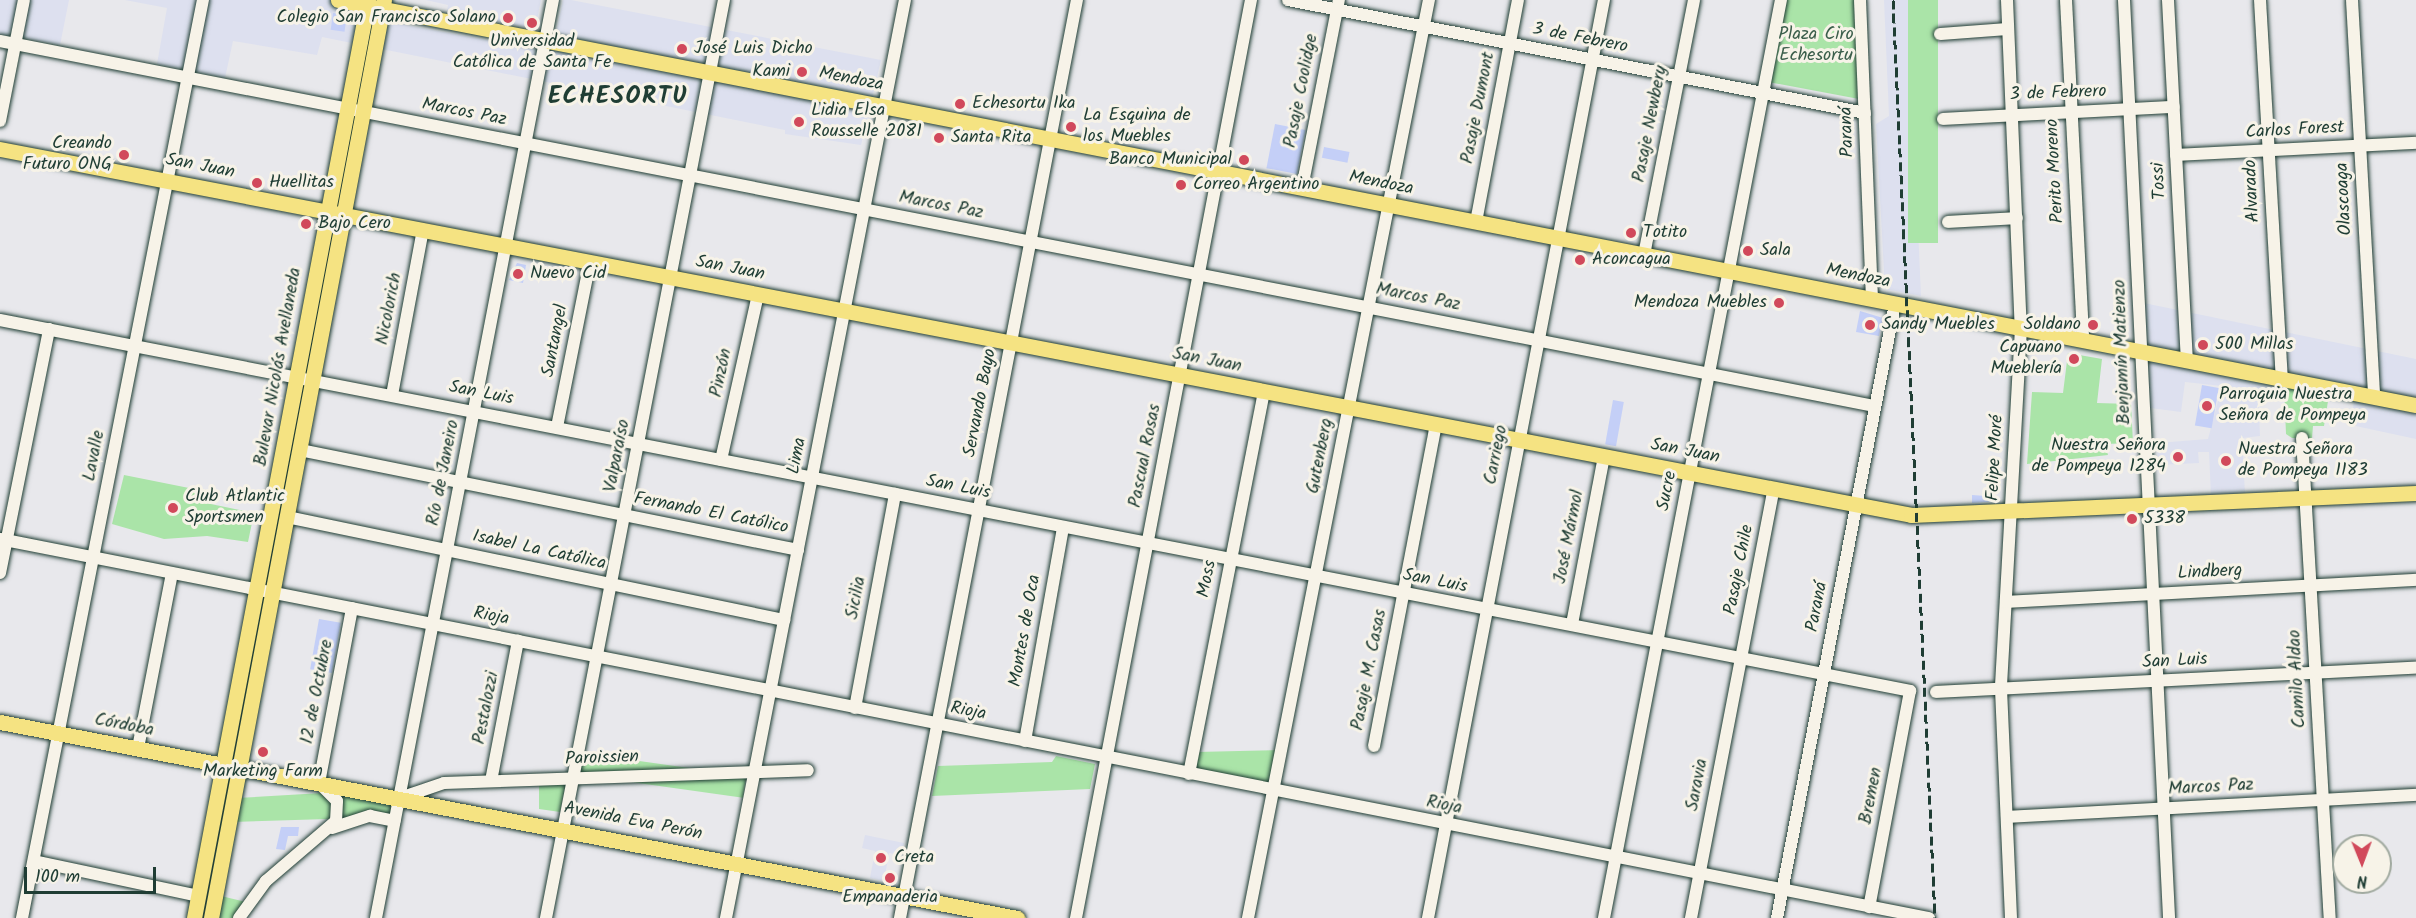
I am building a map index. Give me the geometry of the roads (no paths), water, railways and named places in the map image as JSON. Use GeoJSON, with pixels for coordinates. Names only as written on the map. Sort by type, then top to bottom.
{"type":"FeatureCollection","features":[{"type":"Feature","properties":{"kind":"main road","name":"Mendoza"},"geometry":{"type":"LineString","coordinates":[[338,0],[375,4],[546,40],[2416,405]]}},
{"type":"Feature","properties":{"kind":"main road","name":"Bulevar Nicolás Avellaneda"},"geometry":{"type":"LineString","coordinates":[[211,918],[241,768],[297,376],[347,108],[375,4]]}},
{"type":"Feature","properties":{"kind":"main road","name":"Bulevar Nicolás Avellaneda"},"geometry":{"type":"LineString","coordinates":[[194,918],[224,765],[266,591],[287,517],[363,111],[375,4]]}},
{"type":"Feature","properties":{"kind":"main road","name":"San Juan"},"geometry":{"type":"LineString","coordinates":[[0,148],[1911,515],[2416,493]]}},
{"type":"Feature","properties":{"kind":"main road","name":"Córdoba"},"geometry":{"type":"LineString","coordinates":[[0,722],[241,768]]}},
{"type":"Feature","properties":{"kind":"main road","name":"Avenida Eva Perón"},"geometry":{"type":"LineString","coordinates":[[241,768],[737,862],[1017,918]]}},
{"type":"Feature","properties":{"kind":"street"},"geometry":{"type":"LineString","coordinates":[[0,121],[24,0]]}},
{"type":"Feature","properties":{"kind":"street","name":"Lavalle"},"geometry":{"type":"LineString","coordinates":[[22,918],[203,0]]}},
{"type":"Feature","properties":{"kind":"street","name":"Río de Janeiro"},"geometry":{"type":"LineString","coordinates":[[376,918],[553,0]]}},
{"type":"Feature","properties":{"kind":"street","name":"Valparaíso"},"geometry":{"type":"LineString","coordinates":[[546,918],[575,778],[724,0]]}},
{"type":"Feature","properties":{"kind":"street","name":"Lima"},"geometry":{"type":"LineString","coordinates":[[726,918],[905,0]]}},
{"type":"Feature","properties":{"kind":"street","name":"Servando Bayo"},"geometry":{"type":"LineString","coordinates":[[900,918],[1077,0]]}},
{"type":"Feature","properties":{"kind":"street","name":"Pascual Rosas"},"geometry":{"type":"LineString","coordinates":[[1077,918],[1251,0]]}},
{"type":"Feature","properties":{"kind":"street","name":"3 de Febrero"},"geometry":{"type":"LineString","coordinates":[[1288,0],[1338,5],[1423,27],[1865,113]]}},
{"type":"Feature","properties":{"kind":"street","name":"Gutenberg"},"geometry":{"type":"LineString","coordinates":[[1248,918],[1429,0]]}},
{"type":"Feature","properties":{"kind":"street","name":"Pasaje Dumont"},"geometry":{"type":"LineString","coordinates":[[1476,222],[1518,0]]}},
{"type":"Feature","properties":{"kind":"street","name":"Carriego"},"geometry":{"type":"LineString","coordinates":[[1428,918],[1604,0]]}},
{"type":"Feature","properties":{"kind":"street","name":"Pasaje Newbery"},"geometry":{"type":"LineString","coordinates":[[1644,255],[1694,0]]}},
{"type":"Feature","properties":{"kind":"street","name":"Sucre"},"geometry":{"type":"LineString","coordinates":[[1604,918],[1781,0]]}},
{"type":"Feature","properties":{"kind":"street","name":"Paraná"},"geometry":{"type":"LineString","coordinates":[[1860,0],[1872,299]]}},
{"type":"Feature","properties":{"kind":"street","name":"Felipe Moré"},"geometry":{"type":"LineString","coordinates":[[2007,0],[2021,328],[2001,689],[2011,918]]}},
{"type":"Feature","properties":{"kind":"street","name":"Perito Moreno"},"geometry":{"type":"LineString","coordinates":[[2066,0],[2083,340]]}},
{"type":"Feature","properties":{"kind":"street","name":"Benjamín Matienzo"},"geometry":{"type":"LineString","coordinates":[[2124,0],[2169,918]]}},
{"type":"Feature","properties":{"kind":"street","name":"Tossi"},"geometry":{"type":"LineString","coordinates":[[2168,0],[2187,360]]}},
{"type":"Feature","properties":{"kind":"street","name":"Alvarado"},"geometry":{"type":"LineString","coordinates":[[2260,0],[2282,379]]}},
{"type":"Feature","properties":{"kind":"street","name":"Olascoaga"},"geometry":{"type":"LineString","coordinates":[[2352,0],[2374,397]]}},
{"type":"Feature","properties":{"kind":"street","name":"Pasaje Coolidge"},"geometry":{"type":"LineString","coordinates":[[1302,188],[1338,5]]}},
{"type":"Feature","properties":{"kind":"street"},"geometry":{"type":"LineString","coordinates":[[1940,34],[2008,29]]}},
{"type":"Feature","properties":{"kind":"street","name":"Marcos Paz"},"geometry":{"type":"LineString","coordinates":[[0,41],[1875,406]]}},
{"type":"Feature","properties":{"kind":"street","name":"3 de Febrero"},"geometry":{"type":"LineString","coordinates":[[1943,119],[2174,107]]}},
{"type":"Feature","properties":{"kind":"street","name":"Carlos Forest"},"geometry":{"type":"LineString","coordinates":[[2176,155],[2416,143]]}},
{"type":"Feature","properties":{"kind":"street"},"geometry":{"type":"LineString","coordinates":[[1948,222],[2017,218]]}},
{"type":"Feature","properties":{"kind":"street","name":"Nicolorich"},"geometry":{"type":"LineString","coordinates":[[392,395],[423,230]]}},
{"type":"Feature","properties":{"kind":"street","name":"Santangel"},"geometry":{"type":"LineString","coordinates":[[557,428],[590,262]]}},
{"type":"Feature","properties":{"kind":"street","name":"Pinzón"},"geometry":{"type":"LineString","coordinates":[[721,460],[758,294]]}},
{"type":"Feature","properties":{"kind":"street","name":"Paraná"},"geometry":{"type":"LineString","coordinates":[[1777,918],[1895,304]]}},
{"type":"Feature","properties":{"kind":"street","name":"San Luis"},"geometry":{"type":"LineString","coordinates":[[0,320],[1910,691]]}},
{"type":"Feature","properties":{"kind":"street"},"geometry":{"type":"LineString","coordinates":[[0,573],[3,539],[49,329]]}},
{"type":"Feature","properties":{"kind":"street","name":"Moss"},"geometry":{"type":"LineString","coordinates":[[1189,774],[1264,391]]}},
{"type":"Feature","properties":{"kind":"street","name":"Pasaje M. Casas"},"geometry":{"type":"LineString","coordinates":[[1374,746],[1436,424]]}},
{"type":"Feature","properties":{"kind":"street","name":"Camilo Aldao"},"geometry":{"type":"LineString","coordinates":[[2302,438],[2330,918]]}},
{"type":"Feature","properties":{"kind":"street","name":"Fernando El Católico"},"geometry":{"type":"LineString","coordinates":[[300,450],[798,550]]}},
{"type":"Feature","properties":{"kind":"street","name":"José Mármol"},"geometry":{"type":"LineString","coordinates":[[1572,624],[1604,457]]}},
{"type":"Feature","properties":{"kind":"street","name":"Pasaje Chile"},"geometry":{"type":"LineString","coordinates":[[1742,658],[1774,489]]}},
{"type":"Feature","properties":{"kind":"street","name":"Sicilia"},"geometry":{"type":"LineString","coordinates":[[855,708],[895,494]]}},
{"type":"Feature","properties":{"kind":"street","name":"Isabel La Católica"},"geometry":{"type":"LineString","coordinates":[[287,517],[784,620]]}},
{"type":"Feature","properties":{"kind":"street","name":"Montes de Oca"},"geometry":{"type":"LineString","coordinates":[[1025,741],[1063,527]]}},
{"type":"Feature","properties":{"kind":"street","name":"Rioja"},"geometry":{"type":"LineString","coordinates":[[3,539],[1782,891],[1929,918]]}},
{"type":"Feature","properties":{"kind":"street"},"geometry":{"type":"LineString","coordinates":[[138,748],[172,573]]}},
{"type":"Feature","properties":{"kind":"street","name":"Lindberg"},"geometry":{"type":"LineString","coordinates":[[2006,602],[2416,580]]}},
{"type":"Feature","properties":{"kind":"street","name":"12 de Octubre"},"geometry":{"type":"LineString","coordinates":[[319,783],[352,608]]}},
{"type":"Feature","properties":{"kind":"street","name":"Pestalozzi"},"geometry":{"type":"LineString","coordinates":[[491,781],[518,641]]}},
{"type":"Feature","properties":{"kind":"street","name":"Saravia"},"geometry":{"type":"LineString","coordinates":[[1691,918],[1742,658]]}},
{"type":"Feature","properties":{"kind":"street","name":"San Luis"},"geometry":{"type":"LineString","coordinates":[[1936,692],[2416,668]]}},
{"type":"Feature","properties":{"kind":"street","name":"Bremen"},"geometry":{"type":"LineString","coordinates":[[1869,907],[1910,691]]}},
{"type":"Feature","properties":{"kind":"street","name":"Paroissien"},"geometry":{"type":"LineString","coordinates":[[400,798],[444,783],[808,770]]}},
{"type":"Feature","properties":{"kind":"street"},"geometry":{"type":"LineString","coordinates":[[319,783],[337,801],[338,815],[332,828]]}},
{"type":"Feature","properties":{"kind":"street","name":"Marcos Paz"},"geometry":{"type":"LineString","coordinates":[[2007,817],[2416,795]]}},
{"type":"Feature","properties":{"kind":"street"},"geometry":{"type":"LineString","coordinates":[[239,918],[266,881],[332,828],[370,816],[395,821]]}},
{"type":"Feature","properties":{"kind":"street"},"geometry":{"type":"LineString","coordinates":[[34,861],[199,896]]}},
{"type":"Feature","properties":{"kind":"railway"},"geometry":{"type":"LineString","coordinates":[[1893,0],[1935,918]]}},
{"type":"Feature","properties":{"kind":"place","name":"Colegio San Francisco Solano"},"geometry":{"type":"Point","coordinates":[508,18]}},
{"type":"Feature","properties":{"kind":"place","name":"Universidad Católica de Santa Fe"},"geometry":{"type":"Point","coordinates":[532,23]}},
{"type":"Feature","properties":{"kind":"place","name":"José Luis Dicho"},"geometry":{"type":"Point","coordinates":[682,49]}},
{"type":"Feature","properties":{"kind":"place","name":"Kami"},"geometry":{"type":"Point","coordinates":[802,72]}},
{"type":"Feature","properties":{"kind":"place","name":"Echesortu Ika"},"geometry":{"type":"Point","coordinates":[960,104]}},
{"type":"Feature","properties":{"kind":"place","name":"Lidia Elsa Rousselle 2081"},"geometry":{"type":"Point","coordinates":[799,122]}},
{"type":"Feature","properties":{"kind":"place","name":"La Esquina de los Muebles"},"geometry":{"type":"Point","coordinates":[1071,127]}},
{"type":"Feature","properties":{"kind":"place","name":"Santa Rita"},"geometry":{"type":"Point","coordinates":[939,138]}},
{"type":"Feature","properties":{"kind":"place","name":"Creando Futuro ONG"},"geometry":{"type":"Point","coordinates":[124,155]}},
{"type":"Feature","properties":{"kind":"place","name":"Banco Municipal"},"geometry":{"type":"Point","coordinates":[1244,160]}},
{"type":"Feature","properties":{"kind":"place","name":"Huellitas"},"geometry":{"type":"Point","coordinates":[257,183]}},
{"type":"Feature","properties":{"kind":"place","name":"Correo Argentino"},"geometry":{"type":"Point","coordinates":[1181,185]}},
{"type":"Feature","properties":{"kind":"place","name":"Bajo Cero"},"geometry":{"type":"Point","coordinates":[306,224]}},
{"type":"Feature","properties":{"kind":"place","name":"Totito"},"geometry":{"type":"Point","coordinates":[1631,233]}},
{"type":"Feature","properties":{"kind":"place","name":"Sala"},"geometry":{"type":"Point","coordinates":[1748,251]}},
{"type":"Feature","properties":{"kind":"place","name":"Aconcagua"},"geometry":{"type":"Point","coordinates":[1580,260]}},
{"type":"Feature","properties":{"kind":"place","name":"Nuevo Cid"},"geometry":{"type":"Point","coordinates":[518,274]}},
{"type":"Feature","properties":{"kind":"place","name":"Mendoza Muebles"},"geometry":{"type":"Point","coordinates":[1779,303]}},
{"type":"Feature","properties":{"kind":"place","name":"Sandy Muebles"},"geometry":{"type":"Point","coordinates":[1870,325]}},
{"type":"Feature","properties":{"kind":"place","name":"Soldano"},"geometry":{"type":"Point","coordinates":[2093,325]}},
{"type":"Feature","properties":{"kind":"place","name":"500 Millas"},"geometry":{"type":"Point","coordinates":[2203,345]}},
{"type":"Feature","properties":{"kind":"place","name":"Capuano Mueblería"},"geometry":{"type":"Point","coordinates":[2074,359]}},
{"type":"Feature","properties":{"kind":"place","name":"Parroquia Nuestra Señora de Pompeya"},"geometry":{"type":"Point","coordinates":[2207,406]}},
{"type":"Feature","properties":{"kind":"place","name":"Nuestra Señora de Pompeya 1284"},"geometry":{"type":"Point","coordinates":[2178,457]}},
{"type":"Feature","properties":{"kind":"place","name":"Nuestra Señora de Pompeya 1183"},"geometry":{"type":"Point","coordinates":[2226,461]}},
{"type":"Feature","properties":{"kind":"place","name":"Club Atlantic Sportsmen"},"geometry":{"type":"Point","coordinates":[173,508]}},
{"type":"Feature","properties":{"kind":"place","name":"5338"},"geometry":{"type":"Point","coordinates":[2132,519]}},
{"type":"Feature","properties":{"kind":"place","name":"Marketing Farm"},"geometry":{"type":"Point","coordinates":[263,752]}},
{"type":"Feature","properties":{"kind":"place","name":"Creta"},"geometry":{"type":"Point","coordinates":[881,858]}},
{"type":"Feature","properties":{"kind":"place","name":"Empanaderia"},"geometry":{"type":"Point","coordinates":[890,878]}},
{"type":"Feature","properties":{"kind":"district","name":"ECHESORTU"},"geometry":{"type":"Point","coordinates":[618,97]}},
{"type":"Feature","properties":{"kind":"park label","name":"Plaza Ciro Echesortu"},"geometry":{"type":"Point","coordinates":[1816,46]}}]}
